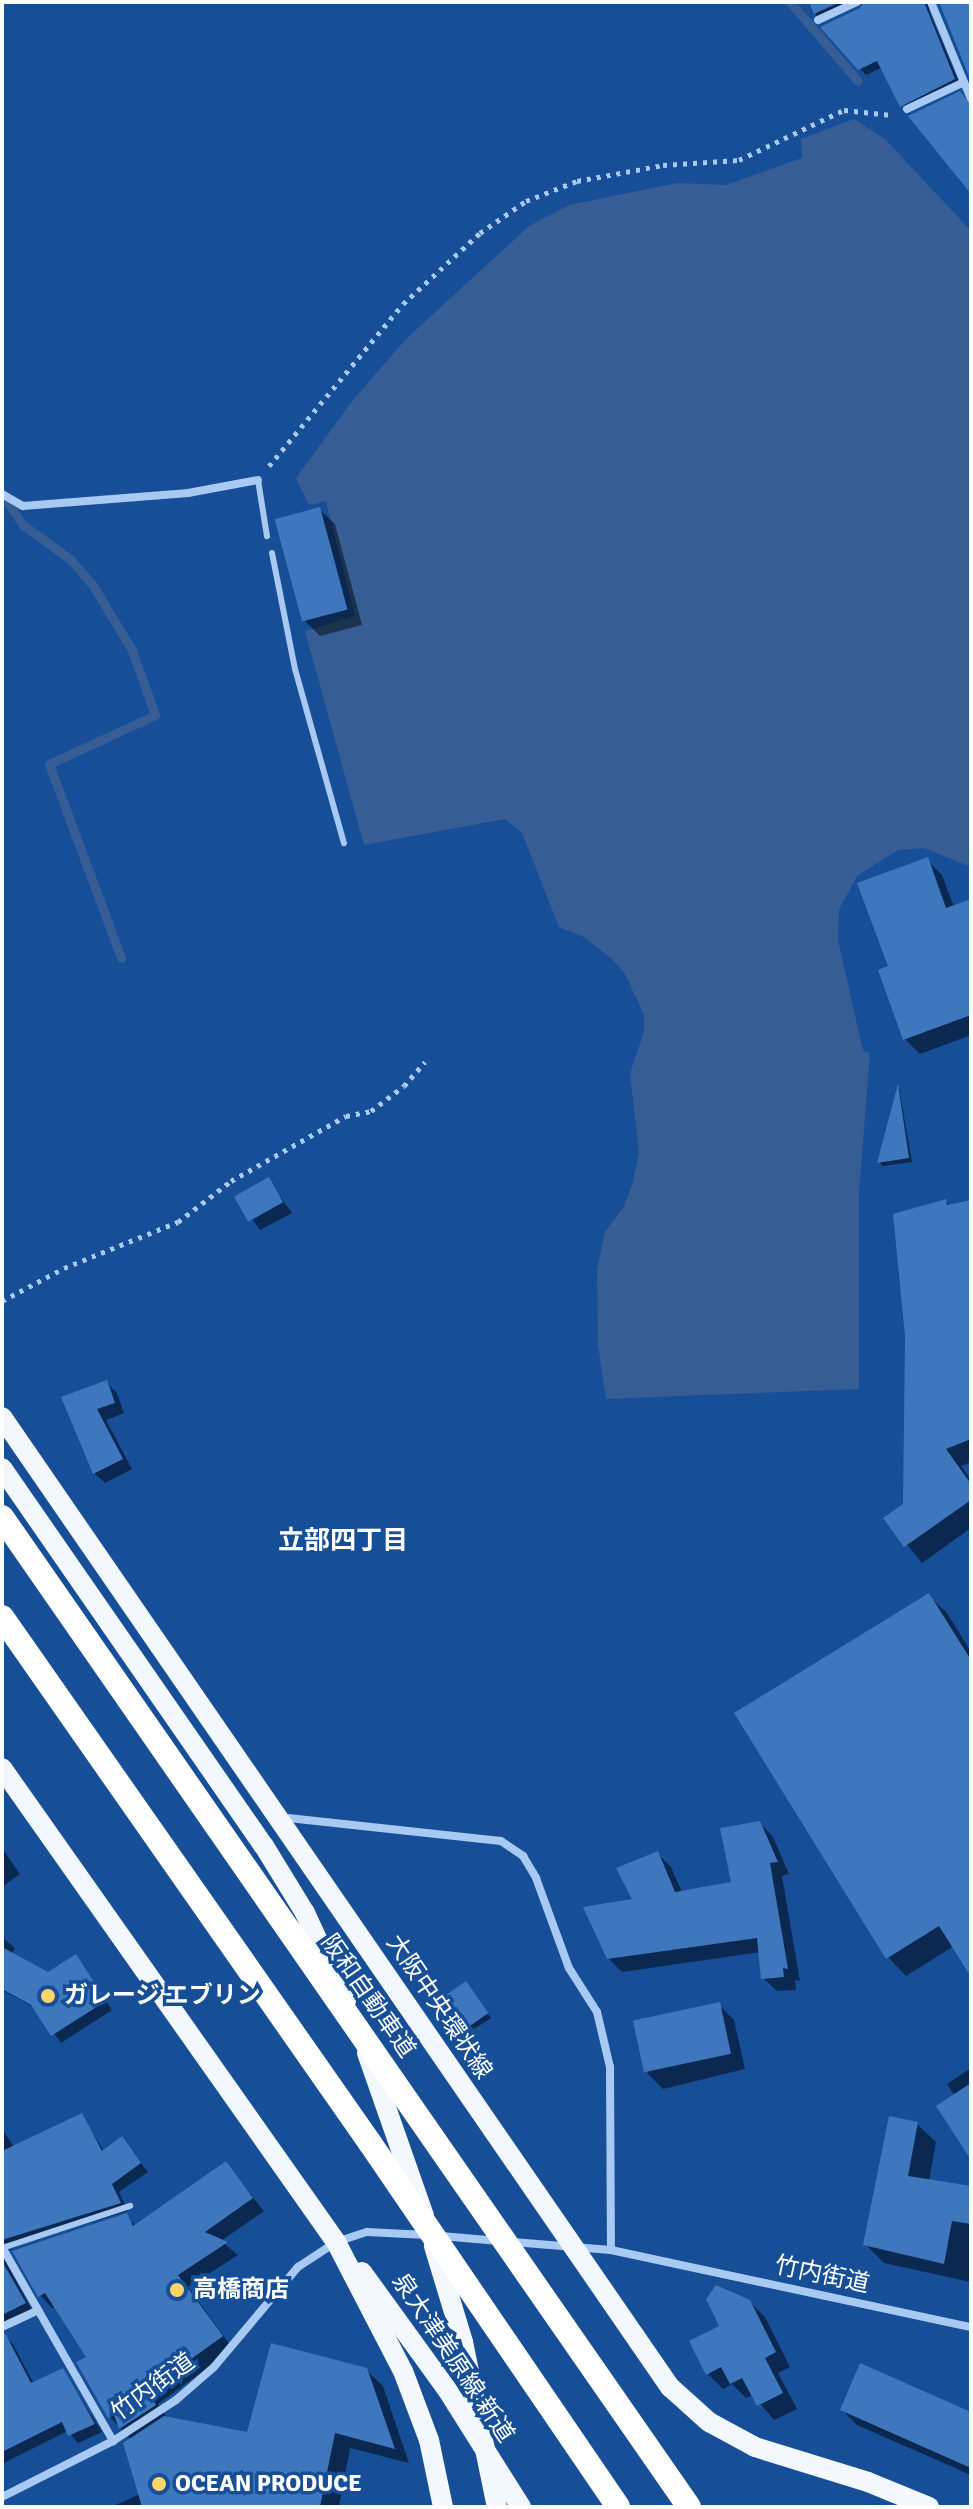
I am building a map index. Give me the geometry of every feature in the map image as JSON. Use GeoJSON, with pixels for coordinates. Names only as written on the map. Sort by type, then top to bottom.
{"type":"FeatureCollection","features":[{"type":"Feature","properties":{"kind":"highway","name":"阪和自動車道"},"geometry":{"type":"LineString","coordinates":[[2,1517],[689,2507]]}},
{"type":"Feature","properties":{"kind":"highway"},"geometry":{"type":"LineString","coordinates":[[2,1617],[370,2143],[618,2507]]}},
{"type":"Feature","properties":{"kind":"main road","name":"大阪中央環状線"},"geometry":{"type":"LineString","coordinates":[[2,1417],[670,2387],[709,2422],[778,2456],[868,2482],[929,2507]]}},
{"type":"Feature","properties":{"kind":"main road"},"geometry":{"type":"LineString","coordinates":[[2,1468],[264,1846],[305,1913],[336,1976],[378,2079],[451,2295],[477,2400],[497,2507]]}},
{"type":"Feature","properties":{"kind":"main road"},"geometry":{"type":"LineString","coordinates":[[2,1768],[336,2242],[403,2371],[429,2440],[443,2507]]}},
{"type":"Feature","properties":{"kind":"main road","name":"泉大津美原線 新道"},"geometry":{"type":"LineString","coordinates":[[336,2242],[413,2341],[521,2507]]}},
{"type":"Feature","properties":{"kind":"street"},"geometry":{"type":"LineString","coordinates":[[818,20],[857,2]]}},
{"type":"Feature","properties":{"kind":"street"},"geometry":{"type":"LineString","coordinates":[[931,2],[971,99]]}},
{"type":"Feature","properties":{"kind":"street"},"geometry":{"type":"LineString","coordinates":[[907,109],[964,82]]}},
{"type":"Feature","properties":{"kind":"street"},"geometry":{"type":"LineString","coordinates":[[2,494],[23,506],[188,493],[258,480]]}},
{"type":"Feature","properties":{"kind":"street"},"geometry":{"type":"LineString","coordinates":[[278,1817],[501,1841],[523,1856],[536,1878],[569,1968],[597,2012],[610,2067],[611,2250]]}},
{"type":"Feature","properties":{"kind":"street","name":"竹内街道"},"geometry":{"type":"LineString","coordinates":[[2,2497],[113,2441],[176,2400],[214,2367],[298,2267],[336,2242],[367,2232],[611,2250],[971,2327]]}},
{"type":"Feature","properties":{"kind":"street"},"geometry":{"type":"LineString","coordinates":[[2,2248],[113,2441]]}},
{"type":"Feature","properties":{"kind":"street"},"geometry":{"type":"LineString","coordinates":[[2,2327],[38,2310]]}},
{"type":"Feature","properties":{"kind":"lane"},"geometry":{"type":"LineString","coordinates":[[258,480],[267,536]]}},
{"type":"Feature","properties":{"kind":"lane"},"geometry":{"type":"LineString","coordinates":[[272,553],[295,669],[344,843]]}},
{"type":"Feature","properties":{"kind":"lane"},"geometry":{"type":"LineString","coordinates":[[2,2248],[130,2206]]}},
{"type":"Feature","properties":{"kind":"path"},"geometry":{"type":"LineString","coordinates":[[258,480],[403,304],[480,233],[526,201],[577,181],[663,165],[739,160],[844,110],[894,116],[907,109]]}},
{"type":"Feature","properties":{"kind":"path"},"geometry":{"type":"LineString","coordinates":[[2,1301],[64,1268],[178,1222],[231,1181],[346,1116],[371,1111],[404,1086],[425,1062]]}},
{"type":"Feature","properties":{"kind":"water"},"geometry":{"type":"Polygon","coordinates":[[[854,119],[885,139],[971,231],[971,867],[924,848],[898,850],[857,876],[839,910],[838,940],[863,1051],[870,1053],[859,1193],[859,1389],[606,1399],[598,1345],[597,1269],[605,1232],[624,1206],[639,1153],[630,1073],[644,1032],[644,1015],[625,974],[612,959],[582,936],[559,927],[522,833],[505,819],[364,845],[305,631],[355,616],[326,501],[309,505],[296,478],[353,400],[406,339],[529,226],[569,205],[677,183],[726,185],[802,158],[801,139],[854,119]]]}},
{"type":"Feature","properties":{"kind":"building"},"geometry":{"type":"Polygon","coordinates":[[[809,2],[840,2],[814,14],[809,2]]]}},
{"type":"Feature","properties":{"kind":"building"},"geometry":{"type":"Polygon","coordinates":[[[864,2],[924,2],[955,79],[900,107],[877,61],[858,70],[820,27],[860,8],[864,2]]]}},
{"type":"Feature","properties":{"kind":"building"},"geometry":{"type":"Polygon","coordinates":[[[939,2],[971,2],[971,81],[970,79],[939,2]]]}},
{"type":"Feature","properties":{"kind":"building"},"geometry":{"type":"Polygon","coordinates":[[[960,91],[971,106],[971,194],[908,116],[960,91]]]}},
{"type":"Feature","properties":{"kind":"building"},"geometry":{"type":"Polygon","coordinates":[[[320,507],[347,609],[302,622],[275,519],[320,507]]]}},
{"type":"Feature","properties":{"kind":"building"},"geometry":{"type":"Polygon","coordinates":[[[928,857],[946,908],[971,899],[971,1015],[903,1040],[878,970],[888,966],[857,883],[928,857]]]}},
{"type":"Feature","properties":{"kind":"building"},"geometry":{"type":"Polygon","coordinates":[[[898,1084],[909,1158],[877,1163],[898,1084]]]}},
{"type":"Feature","properties":{"kind":"building"},"geometry":{"type":"Polygon","coordinates":[[[269,1177],[283,1202],[248,1222],[234,1196],[269,1177]]]}},
{"type":"Feature","properties":{"kind":"building"},"geometry":{"type":"Polygon","coordinates":[[[946,1199],[947,1205],[971,1200],[971,1439],[946,1449],[971,1484],[971,1500],[904,1547],[883,1518],[903,1504],[905,1336],[893,1214],[946,1199]]]}},
{"type":"Feature","properties":{"kind":"building"},"geometry":{"type":"Polygon","coordinates":[[[107,1380],[115,1403],[97,1409],[123,1459],[93,1474],[61,1397],[107,1380]]]}},
{"type":"Feature","properties":{"kind":"building"},"geometry":{"type":"Polygon","coordinates":[[[929,1593],[971,1660],[971,1977],[939,1926],[886,1959],[734,1713],[929,1593]]]}},
{"type":"Feature","properties":{"kind":"building"},"geometry":{"type":"Polygon","coordinates":[[[760,1821],[778,1862],[770,1863],[788,1969],[783,1968],[784,1977],[761,1979],[757,1938],[607,1959],[583,1907],[632,1899],[616,1868],[658,1851],[675,1892],[731,1882],[720,1828],[760,1821]]]}},
{"type":"Feature","properties":{"kind":"building"},"geometry":{"type":"Polygon","coordinates":[[[2,1947],[48,1972],[76,1954],[106,2001],[51,2036],[31,2005],[2,1989],[2,1947]]]}},
{"type":"Feature","properties":{"kind":"building"},"geometry":{"type":"Polygon","coordinates":[[[466,1981],[488,2013],[469,2027],[446,1995],[466,1981]]]}},
{"type":"Feature","properties":{"kind":"building"},"geometry":{"type":"Polygon","coordinates":[[[720,2002],[731,2054],[644,2072],[633,2021],[720,2002]]]}},
{"type":"Feature","properties":{"kind":"building"},"geometry":{"type":"Polygon","coordinates":[[[971,2083],[971,2160],[936,2106],[971,2083]]]}},
{"type":"Feature","properties":{"kind":"building"},"geometry":{"type":"Polygon","coordinates":[[[82,2113],[102,2151],[122,2136],[141,2163],[112,2184],[121,2203],[2,2240],[2,2151],[82,2113]]]}},
{"type":"Feature","properties":{"kind":"building"},"geometry":{"type":"Polygon","coordinates":[[[889,2116],[918,2122],[908,2176],[971,2186],[971,2224],[952,2221],[944,2264],[863,2245],[889,2116]]]}},
{"type":"Feature","properties":{"kind":"building"},"geometry":{"type":"Polygon","coordinates":[[[226,2161],[253,2198],[205,2232],[228,2242],[178,2275],[223,2336],[147,2391],[156,2405],[119,2429],[114,2415],[108,2418],[76,2362],[86,2357],[45,2293],[38,2297],[12,2251],[127,2213],[133,2226],[226,2161]]]}},
{"type":"Feature","properties":{"kind":"building"},"geometry":{"type":"Polygon","coordinates":[[[2,2261],[26,2303],[2,2315],[2,2261]]]}},
{"type":"Feature","properties":{"kind":"building"},"geometry":{"type":"Polygon","coordinates":[[[716,2285],[750,2300],[776,2352],[765,2358],[783,2393],[757,2406],[742,2378],[730,2384],[721,2367],[706,2375],[689,2341],[719,2326],[706,2299],[716,2285]]]}},
{"type":"Feature","properties":{"kind":"building"},"geometry":{"type":"Polygon","coordinates":[[[5,2333],[31,2383],[63,2368],[95,2424],[68,2436],[62,2422],[2,2452],[2,2334],[5,2333]]]}},
{"type":"Feature","properties":{"kind":"building"},"geometry":{"type":"Polygon","coordinates":[[[271,2343],[367,2368],[395,2449],[335,2433],[320,2507],[142,2507],[123,2443],[164,2416],[247,2432],[271,2343]]]}},
{"type":"Feature","properties":{"kind":"building"},"geometry":{"type":"Polygon","coordinates":[[[860,2363],[971,2412],[971,2468],[840,2410],[860,2363]]]}},
{"type":"Feature","properties":{"kind":"waterway"},"geometry":{"type":"LineString","coordinates":[[790,2],[858,81]]}},
{"type":"Feature","properties":{"kind":"waterway"},"geometry":{"type":"LineString","coordinates":[[2,494],[23,525],[70,559],[92,584],[132,650],[155,715],[49,764],[121,958]]}},
{"type":"Feature","properties":{"kind":"place","name":"ガレージ エブリン"},"geometry":{"type":"Point","coordinates":[48,1996]}},
{"type":"Feature","properties":{"kind":"place","name":"高橋商店"},"geometry":{"type":"Point","coordinates":[177,2290]}},
{"type":"Feature","properties":{"kind":"place","name":"OCEAN PRODUCE"},"geometry":{"type":"Point","coordinates":[159,2484]}},
{"type":"Feature","properties":{"kind":"district","name":"立部四丁目"},"geometry":{"type":"Point","coordinates":[343,1542]}}]}
